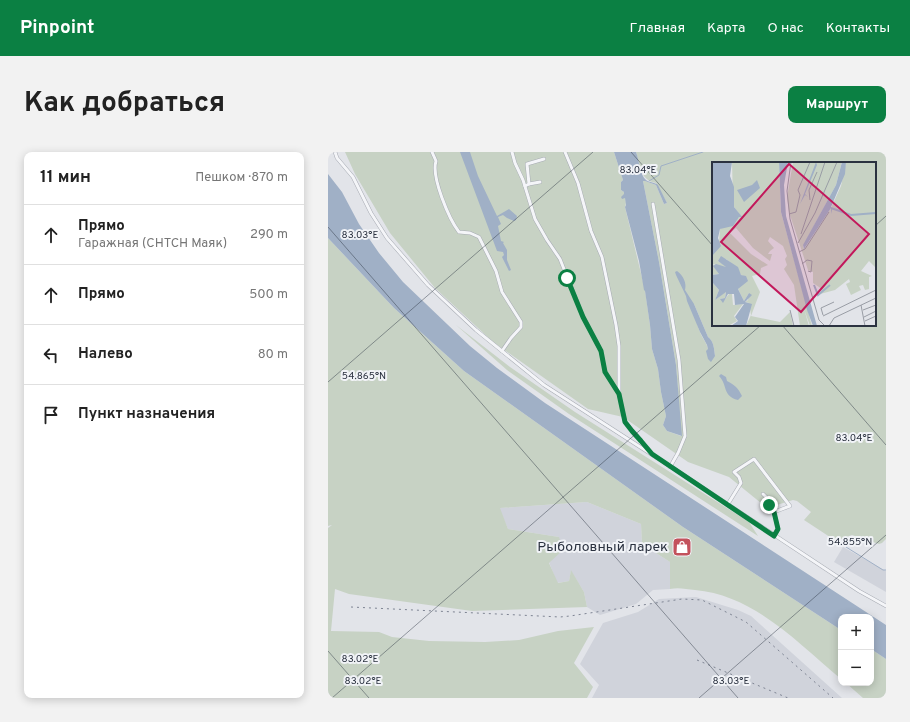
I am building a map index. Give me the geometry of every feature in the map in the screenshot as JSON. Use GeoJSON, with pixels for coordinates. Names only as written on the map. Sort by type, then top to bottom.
{"type":"FeatureCollection","features":[{"type":"Feature","properties":{"kind":"street"},"geometry":{"type":"LineString","coordinates":[[335,152],[337,158],[353,177],[371,213],[387,238],[412,268],[449,306],[502,351],[544,385],[652,454],[858,591],[886,606]]}},
{"type":"Feature","properties":{"kind":"street"},"geometry":{"type":"LineString","coordinates":[[432,152],[436,161],[434,166],[439,192],[454,224],[459,232],[470,233],[479,237],[496,271],[502,292],[521,322],[521,327],[502,351]]}},
{"type":"Feature","properties":{"kind":"street"},"geometry":{"type":"LineString","coordinates":[[512,152],[536,219],[547,240],[560,259],[583,317],[601,351],[605,372],[619,394]]}},
{"type":"Feature","properties":{"kind":"street"},"geometry":{"type":"LineString","coordinates":[[565,152],[578,181],[591,231],[602,257],[616,324],[619,346],[619,394],[625,422],[652,454]]}},
{"type":"Feature","properties":{"kind":"street"},"geometry":{"type":"LineString","coordinates":[[527,164],[544,159]]}},
{"type":"Feature","properties":{"kind":"street"},"geometry":{"type":"LineString","coordinates":[[526,160],[529,184]]}},
{"type":"Feature","properties":{"kind":"street"},"geometry":{"type":"LineString","coordinates":[[524,186],[540,182]]}},
{"type":"Feature","properties":{"kind":"street"},"geometry":{"type":"LineString","coordinates":[[653,204],[679,360],[685,436],[670,467]]}},
{"type":"Feature","properties":{"kind":"street"},"geometry":{"type":"LineString","coordinates":[[728,504],[741,483],[734,472],[754,459],[790,506],[774,512]]}},
{"type":"Feature","properties":{"kind":"street"},"geometry":{"type":"LineString","coordinates":[[763,494],[768,499],[769,505],[774,512],[778,529],[774,536]]}},
{"type":"Feature","properties":{"kind":"shaded area"},"geometry":{"type":"Polygon","coordinates":[[[587,502],[641,524],[642,544],[670,562],[670,589],[653,590],[636,604],[600,615],[587,607],[584,592],[571,571],[569,581],[557,583],[549,562],[559,537],[508,529],[499,508],[587,502]]]}},
{"type":"Feature","properties":{"kind":"shaded area"},"geometry":{"type":"Polygon","coordinates":[[[843,547],[886,571],[886,592],[834,562],[843,547]]]}},
{"type":"Feature","properties":{"kind":"shaded area"},"geometry":{"type":"Polygon","coordinates":[[[696,597],[738,610],[751,616],[842,698],[592,698],[599,685],[580,664],[603,623],[638,612],[659,599],[696,597]]]}},
{"type":"Feature","properties":{"kind":"green space"},"geometry":{"type":"Polygon","coordinates":[[[345,152],[614,152],[623,180],[621,182],[621,190],[625,195],[625,207],[645,290],[652,349],[658,369],[666,416],[663,425],[667,431],[681,436],[676,365],[659,262],[643,181],[656,185],[664,204],[667,203],[656,183],[644,176],[636,152],[886,152],[886,539],[879,544],[852,535],[836,541],[804,520],[811,512],[797,501],[793,500],[767,508],[729,477],[688,462],[623,417],[588,409],[493,342],[435,288],[390,233],[355,174],[345,152]],[[694,304],[695,315],[701,334],[708,349],[715,356],[713,343],[708,337],[694,304]]]}},
{"type":"Feature","properties":{"kind":"green space"},"geometry":{"type":"Polygon","coordinates":[[[328,238],[394,308],[464,371],[683,527],[838,628],[838,676],[774,623],[737,601],[716,594],[695,590],[682,588],[670,589],[670,562],[642,544],[641,524],[587,502],[500,508],[508,529],[559,537],[563,550],[549,563],[558,583],[569,581],[571,570],[584,592],[587,607],[472,611],[349,594],[335,589],[331,631],[379,632],[392,637],[429,641],[485,642],[519,640],[558,631],[594,627],[574,663],[593,687],[587,698],[328,698],[328,528],[332,525],[328,526],[328,238]]]}},
{"type":"Feature","properties":{"kind":"green space"},"geometry":{"type":"Polygon","coordinates":[[[456,325],[510,367],[575,412],[749,522],[758,536],[569,414],[507,370],[456,325]]]}},
{"type":"Feature","properties":{"kind":"green space"},"geometry":{"type":"Polygon","coordinates":[[[874,651],[886,659],[886,698],[863,698],[849,686],[874,686],[874,651]]]}},
{"type":"Feature","properties":{"kind":"water"},"geometry":{"type":"Polygon","coordinates":[[[460,152],[470,152],[478,176],[497,216],[509,209],[517,216],[516,220],[514,221],[503,215],[498,217],[501,224],[498,226],[501,241],[504,242],[503,243],[507,250],[507,260],[511,270],[509,271],[502,257],[504,255],[503,252],[497,251],[460,152]]]}},
{"type":"Feature","properties":{"kind":"water"},"geometry":{"type":"Polygon","coordinates":[[[614,152],[636,152],[644,178],[658,185],[667,203],[664,204],[656,185],[643,181],[659,262],[676,365],[682,436],[667,431],[663,425],[666,416],[658,369],[652,349],[645,291],[625,207],[625,198],[622,199],[621,197],[624,194],[621,190],[621,182],[623,180],[614,152]]]}},
{"type":"Feature","properties":{"kind":"water"},"geometry":{"type":"Polygon","coordinates":[[[328,174],[342,192],[359,224],[379,253],[403,282],[470,346],[497,368],[545,403],[869,614],[838,614],[838,628],[683,527],[464,371],[394,308],[328,238],[328,174]]]}},
{"type":"Feature","properties":{"kind":"water"},"geometry":{"type":"Polygon","coordinates":[[[677,271],[684,279],[685,290],[694,304],[708,337],[713,343],[715,356],[711,362],[708,359],[706,351],[708,349],[707,345],[676,275],[675,272],[677,271]]]}},
{"type":"Feature","properties":{"kind":"water"},"geometry":{"type":"Polygon","coordinates":[[[721,374],[726,377],[727,381],[734,385],[739,391],[742,396],[738,400],[727,393],[724,383],[719,376],[721,374]]]}},
{"type":"Feature","properties":{"kind":"water"},"geometry":{"type":"Polygon","coordinates":[[[874,617],[886,625],[886,659],[874,651],[874,617]]]}},
{"type":"Feature","properties":{"kind":"waterway"},"geometry":{"type":"LineString","coordinates":[[649,181],[659,175],[661,166],[703,152]]}},
{"type":"Feature","properties":{"kind":"waterway"},"geometry":{"type":"LineString","coordinates":[[846,547],[883,570],[886,570]]}},
{"type":"Feature","properties":{"kind":"railway"},"geometry":{"type":"LineString","coordinates":[[351,607],[560,617],[682,599],[702,600],[746,622],[833,698]]}},
{"type":"Feature","properties":{"kind":"railway"},"geometry":{"type":"LineString","coordinates":[[697,660],[788,698]]}},
{"type":"Feature","properties":{"kind":"place","name":"Рыболовный ларек"},"geometry":{"type":"Point","coordinates":[682,547]}},
{"type":"Feature","properties":{"kind":"route"},"geometry":{"type":"LineString","coordinates":[[567,278],[584,320],[601,351],[605,372],[619,394],[625,422],[652,454],[774,536],[778,529],[774,512],[769,505]]}}]}
